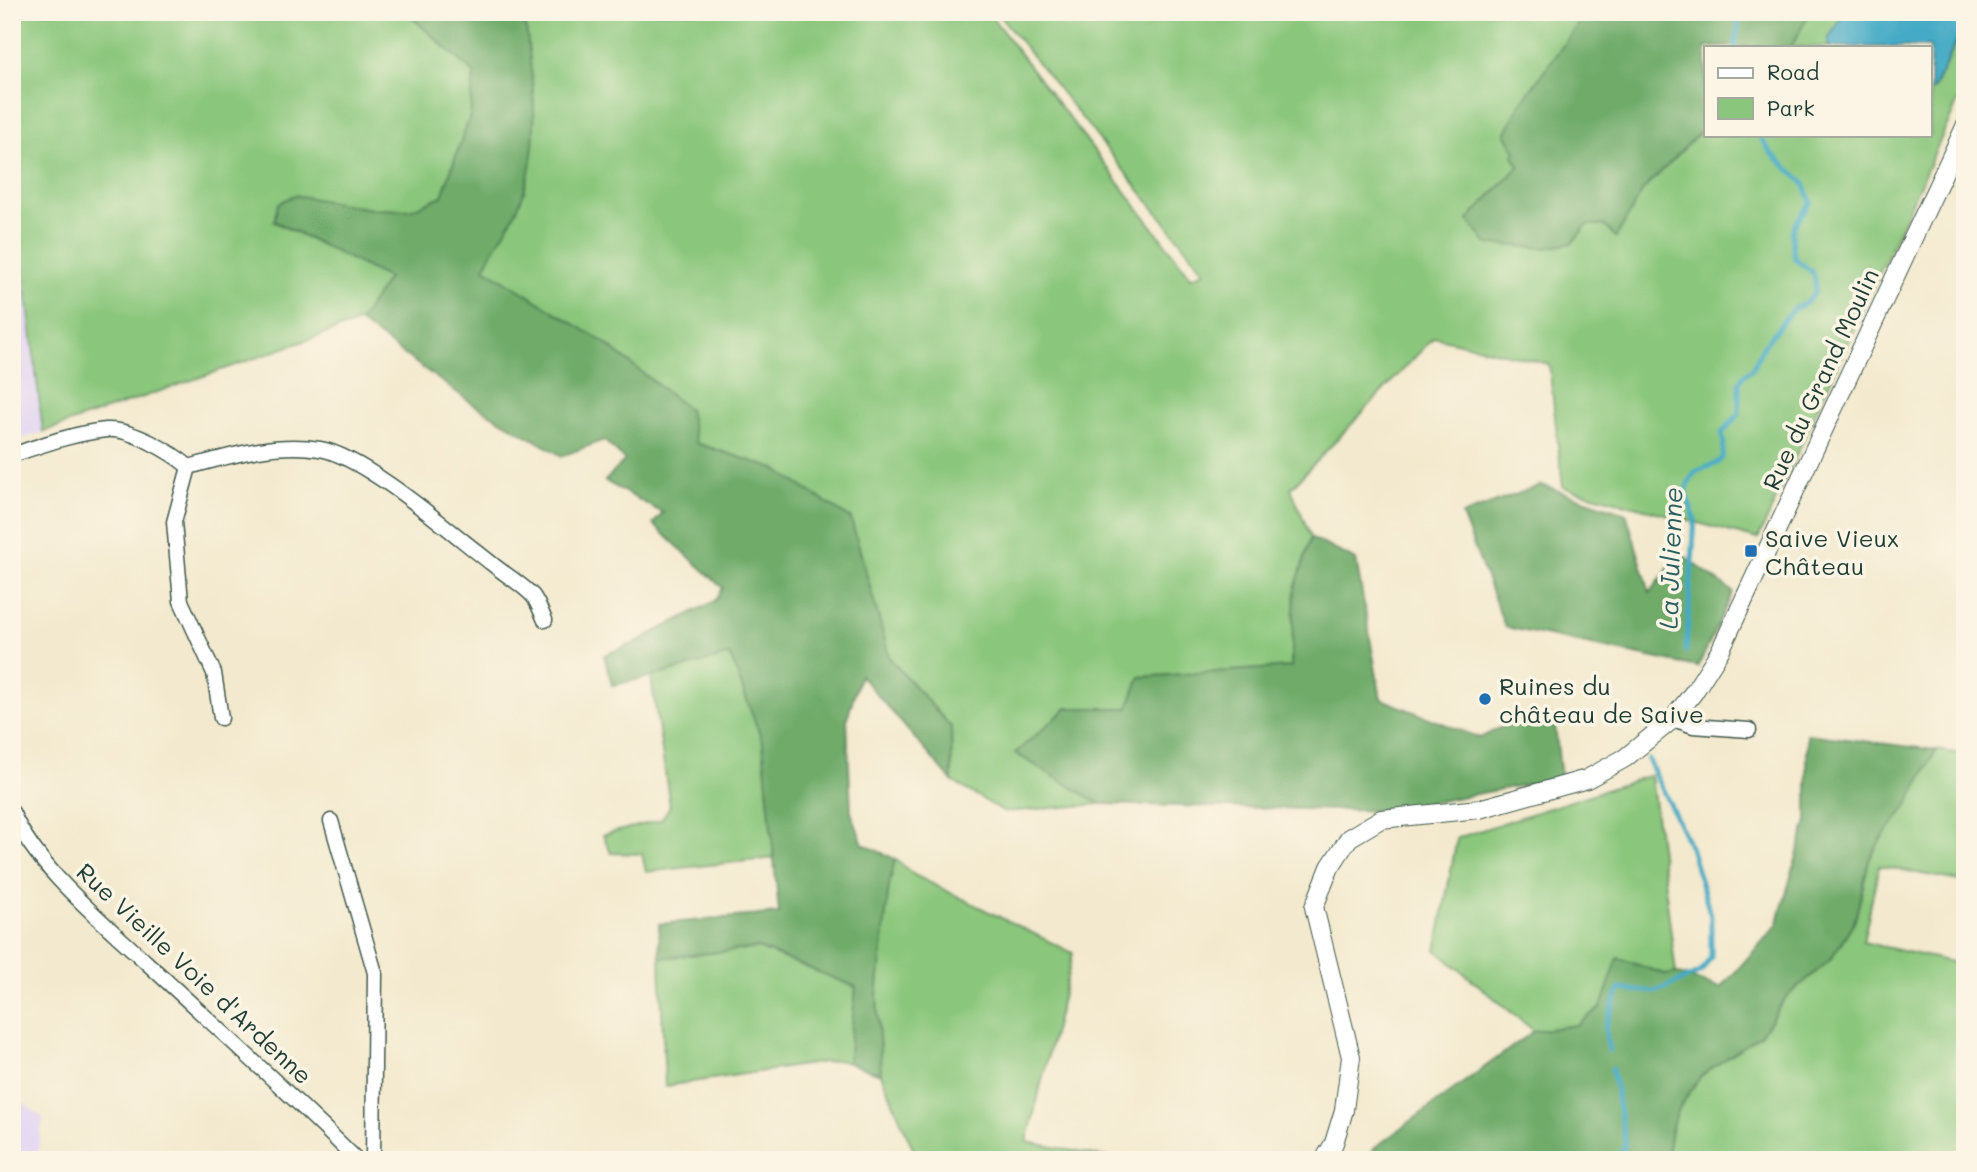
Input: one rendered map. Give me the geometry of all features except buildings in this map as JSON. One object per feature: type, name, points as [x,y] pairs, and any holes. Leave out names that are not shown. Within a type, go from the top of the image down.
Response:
[{"type":"street","name":"Rue du Grand Moulin","points":[[1324,1160],[1334,1143],[1344,1110],[1351,1057],[1314,907],[1330,867],[1349,838],[1381,819],[1479,808],[1587,779],[1625,758],[1673,719],[1720,651],[1965,127]]},
{"type":"street","points":[[12,455],[50,443],[109,430],[171,452],[189,467]]},
{"type":"street","points":[[189,467],[264,448],[310,448],[345,457],[412,503],[533,596],[545,620]]},
{"type":"street","points":[[189,467],[174,522],[181,601],[214,673],[221,718]]},
{"type":"street","points":[[1673,719],[1693,726],[1749,730]]},
{"type":"street","name":"Rue Vieille Voie d'Ardenne","points":[[12,812],[19,828],[42,861],[357,1160]]},
{"type":"street","points":[[331,821],[374,974],[373,1160]]},
{"type":"shaded area","points":[[12,168],[43,432],[12,441]]},
{"type":"shaded area","points":[[12,1094],[43,1118],[36,1160],[12,1160]]},
{"type":"green space","points":[[12,12],[406,12],[474,73],[470,116],[442,196],[411,210],[339,205],[274,222],[389,278],[359,322],[43,432],[12,168]]},
{"type":"green space","points":[[406,12],[524,12],[534,102],[530,169],[516,211],[484,268],[605,343],[689,410],[696,443],[775,469],[851,519],[890,659],[951,727],[952,781],[860,675],[847,719],[851,812],[863,844],[895,859],[889,885],[877,995],[881,1074],[848,1063],[856,987],[758,948],[660,958],[659,924],[779,913],[763,743],[730,655],[612,685],[604,655],[634,643],[715,601],[723,588],[653,524],[663,513],[605,481],[625,460],[604,440],[562,456],[473,404],[359,322],[388,278],[274,221],[278,204],[294,195],[371,209],[410,210],[442,196],[470,116],[474,73]]},
{"type":"green space","points":[[524,12],[988,12],[1191,277],[1205,272],[997,12],[1587,12],[1519,106],[1519,166],[1468,220],[1572,243],[1587,225],[1604,225],[1616,236],[1643,190],[1704,128],[1704,136],[1932,136],[1932,90],[1965,24],[1965,86],[1758,539],[1563,487],[1549,364],[1434,337],[1291,488],[1311,538],[1295,589],[1291,667],[1140,677],[1128,708],[1067,708],[1016,753],[1100,804],[1004,812],[952,781],[951,727],[890,659],[851,519],[775,469],[696,443],[689,410],[605,343],[484,268],[524,192],[530,63]]},
{"type":"green space","points":[[1587,12],[1810,12],[1792,46],[1704,46],[1704,128],[1643,190],[1616,237],[1604,225],[1587,225],[1572,243],[1546,248],[1487,244],[1468,220],[1519,166],[1513,156],[1516,151],[1505,134],[1519,106]]},
{"type":"green space","points":[[1810,12],[1845,12],[1828,39],[1829,46],[1792,46]]},
{"type":"green space","points":[[1541,485],[1626,513],[1650,593],[1680,553],[1733,592],[1698,667],[1505,627],[1462,515]]},
{"type":"green space","points":[[1311,538],[1356,560],[1381,699],[1480,738],[1522,717],[1554,717],[1561,778],[1387,811],[1100,804],[1015,753],[1067,708],[1128,708],[1140,677],[1291,667],[1295,589]]},
{"type":"green space","points":[[730,655],[763,743],[774,858],[646,872],[642,854],[611,853],[603,835],[661,820],[670,806],[651,677]]},
{"type":"green space","points":[[1807,734],[1936,750],[1907,806],[1881,839],[1869,860],[1855,920],[1830,960],[1786,997],[1761,1034],[1701,1076],[1680,1107],[1672,1125],[1666,1160],[1364,1160],[1377,1146],[1534,1031],[1577,1025],[1601,1007],[1618,958],[1666,975],[1676,973],[1721,988],[1777,925],[1807,821]]},
{"type":"green space","points":[[1936,750],[1965,754],[1965,882],[1879,866],[1863,942],[1965,965],[1965,1059],[1962,1059],[1965,1071],[1965,1160],[1666,1160],[1672,1125],[1680,1107],[1701,1075],[1761,1034],[1786,997],[1831,959],[1855,920],[1869,860],[1881,839],[1907,806]]},
{"type":"green space","points":[[1651,775],[1676,973],[1667,975],[1619,958],[1601,1007],[1577,1025],[1534,1031],[1436,950],[1457,838]]},
{"type":"green space","points":[[895,859],[914,875],[1073,953],[1027,1142],[1121,1160],[918,1160],[881,1074],[877,995],[889,885]]},
{"type":"green space","points":[[758,948],[856,987],[848,1063],[838,1060],[665,1086],[660,958]]},
{"type":"water","points":[[1845,12],[1965,12],[1965,24],[1933,90],[1932,46],[1829,46],[1828,39]]},
{"type":"waterway","name":"La Julienne","points":[[1735,46],[1740,12]]},
{"type":"waterway","name":"La Julienne","points":[[1686,651],[1695,519],[1686,493],[1688,484],[1695,472],[1717,463],[1722,458],[1722,433],[1739,414],[1739,383],[1743,376],[1753,368],[1762,348],[1793,309],[1806,303],[1815,293],[1814,275],[1795,259],[1792,239],[1796,222],[1811,202],[1804,183],[1771,153],[1760,136]]},
{"type":"waterway","name":"La Julienne","points":[[1609,1050],[1605,1028],[1619,989],[1655,992],[1701,972],[1711,957],[1711,916],[1690,847],[1648,759]]},
{"type":"waterway","name":"La Julienne","points":[[1612,1069],[1625,1142],[1620,1160]]},
{"type":"place","name":"Saive Vieux Château","points":[[1751,551]]},
{"type":"place","name":"Ruines du château de Saive","points":[[1485,699]]}]
